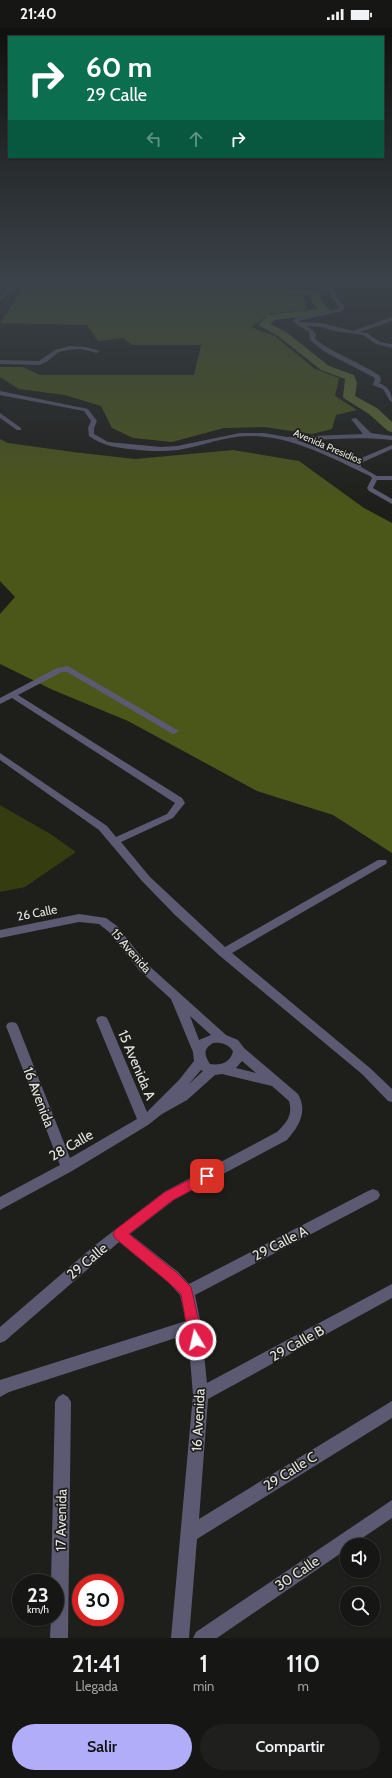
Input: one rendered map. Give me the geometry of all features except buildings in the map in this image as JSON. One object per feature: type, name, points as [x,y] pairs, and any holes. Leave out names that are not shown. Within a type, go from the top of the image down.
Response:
[{"type":"street","points":[[0,362],[39,363],[46,361],[49,357]]},
{"type":"street","points":[[340,357],[378,377],[378,381],[375,384],[385,388],[392,400]]},
{"type":"street","name":"Avenida Presidios","points":[[0,393],[86,410],[94,421],[91,428],[91,435],[101,442],[170,449],[237,434],[265,435],[284,438],[319,451],[375,478]]},
{"type":"street","points":[[0,415],[19,429]]},
{"type":"street","points":[[354,419],[358,421],[364,433],[369,435]]},
{"type":"street","points":[[284,438],[332,438],[369,435],[392,438]]},
{"type":"street","points":[[358,469],[358,463],[361,460],[392,447]]},
{"type":"street","points":[[392,478],[375,478],[370,488],[392,502]]},
{"type":"street","points":[[380,495],[392,498]]},
{"type":"street","points":[[0,701],[60,670],[68,669],[174,730]]},
{"type":"street","points":[[12,695],[179,800],[180,803],[170,816],[115,841]]},
{"type":"street","points":[[0,756],[102,828],[115,841],[146,879],[224,953],[366,1071],[392,1097]]},
{"type":"street","points":[[224,953],[382,862]]},
{"type":"street","name":"26 Calle","points":[[0,934],[79,918]]},
{"type":"street","name":"15 Avenida","points":[[79,918],[102,921],[113,929],[143,967],[222,1038]]},
{"type":"street","name":"15 Avenida","points":[[176,997],[200,1056]]},
{"type":"street","name":"15 Avenida A","points":[[102,1020],[144,1121]]},
{"type":"street","name":"16 Avenida","points":[[12,1026],[67,1167]]},
{"type":"street","points":[[214,1038],[222,1038],[233,1042],[239,1051],[278,1083],[207,1067],[200,1056],[201,1045],[214,1038]]},
{"type":"street","points":[[217,1069],[229,1067],[236,1062],[239,1051]]},
{"type":"street","name":"28 Calle","points":[[0,1204],[67,1167],[144,1121],[157,1111],[184,1083],[200,1056]]},
{"type":"street","name":"28 Calle","points":[[157,1111],[176,1103],[217,1069]]},
{"type":"street","name":"29 Calle","points":[[0,1336],[119,1234],[169,1196],[282,1136],[293,1125],[297,1115],[297,1105],[294,1098],[278,1083]]},
{"type":"street","name":"29 Calle A","points":[[187,1292],[373,1195]]},
{"type":"street","points":[[119,1234],[173,1278],[187,1292]]},
{"type":"street","name":"29 Calle B","points":[[201,1395],[392,1291]]},
{"type":"street","name":"16 Avenida","points":[[180,1638],[201,1395],[194,1325],[187,1292]]},
{"type":"street","points":[[0,1390],[4,1386],[194,1325]]},
{"type":"street","name":"17 Avenida","points":[[59,1638],[63,1402]]},
{"type":"street","name":"29 Calle C","points":[[189,1534],[392,1409]]},
{"type":"street","name":"30 Calle","points":[[202,1638],[392,1508]]},
{"type":"green space","points":[[198,357],[301,357],[315,369],[339,378],[335,396],[357,410],[336,415],[332,429],[312,434],[264,427],[224,428],[172,442],[133,438],[112,428],[101,406],[65,395],[19,389],[0,377],[0,367],[23,367],[40,375],[194,375]]},
{"type":"green space","points":[[0,439],[8,443],[135,459],[233,450],[299,461],[364,508],[392,523],[392,853],[333,815],[257,791],[128,721],[53,690],[0,664],[0,614],[15,597],[0,581]]},
{"type":"green space","points":[[0,805],[52,835],[76,852],[25,887],[0,892]]},
{"type":"waterway","points":[[311,357],[325,368],[350,377],[351,383],[349,397],[373,411],[392,428]]},
{"type":"route","points":[[196,1340],[187,1292],[173,1278],[119,1234],[169,1196],[207,1176]]}]
